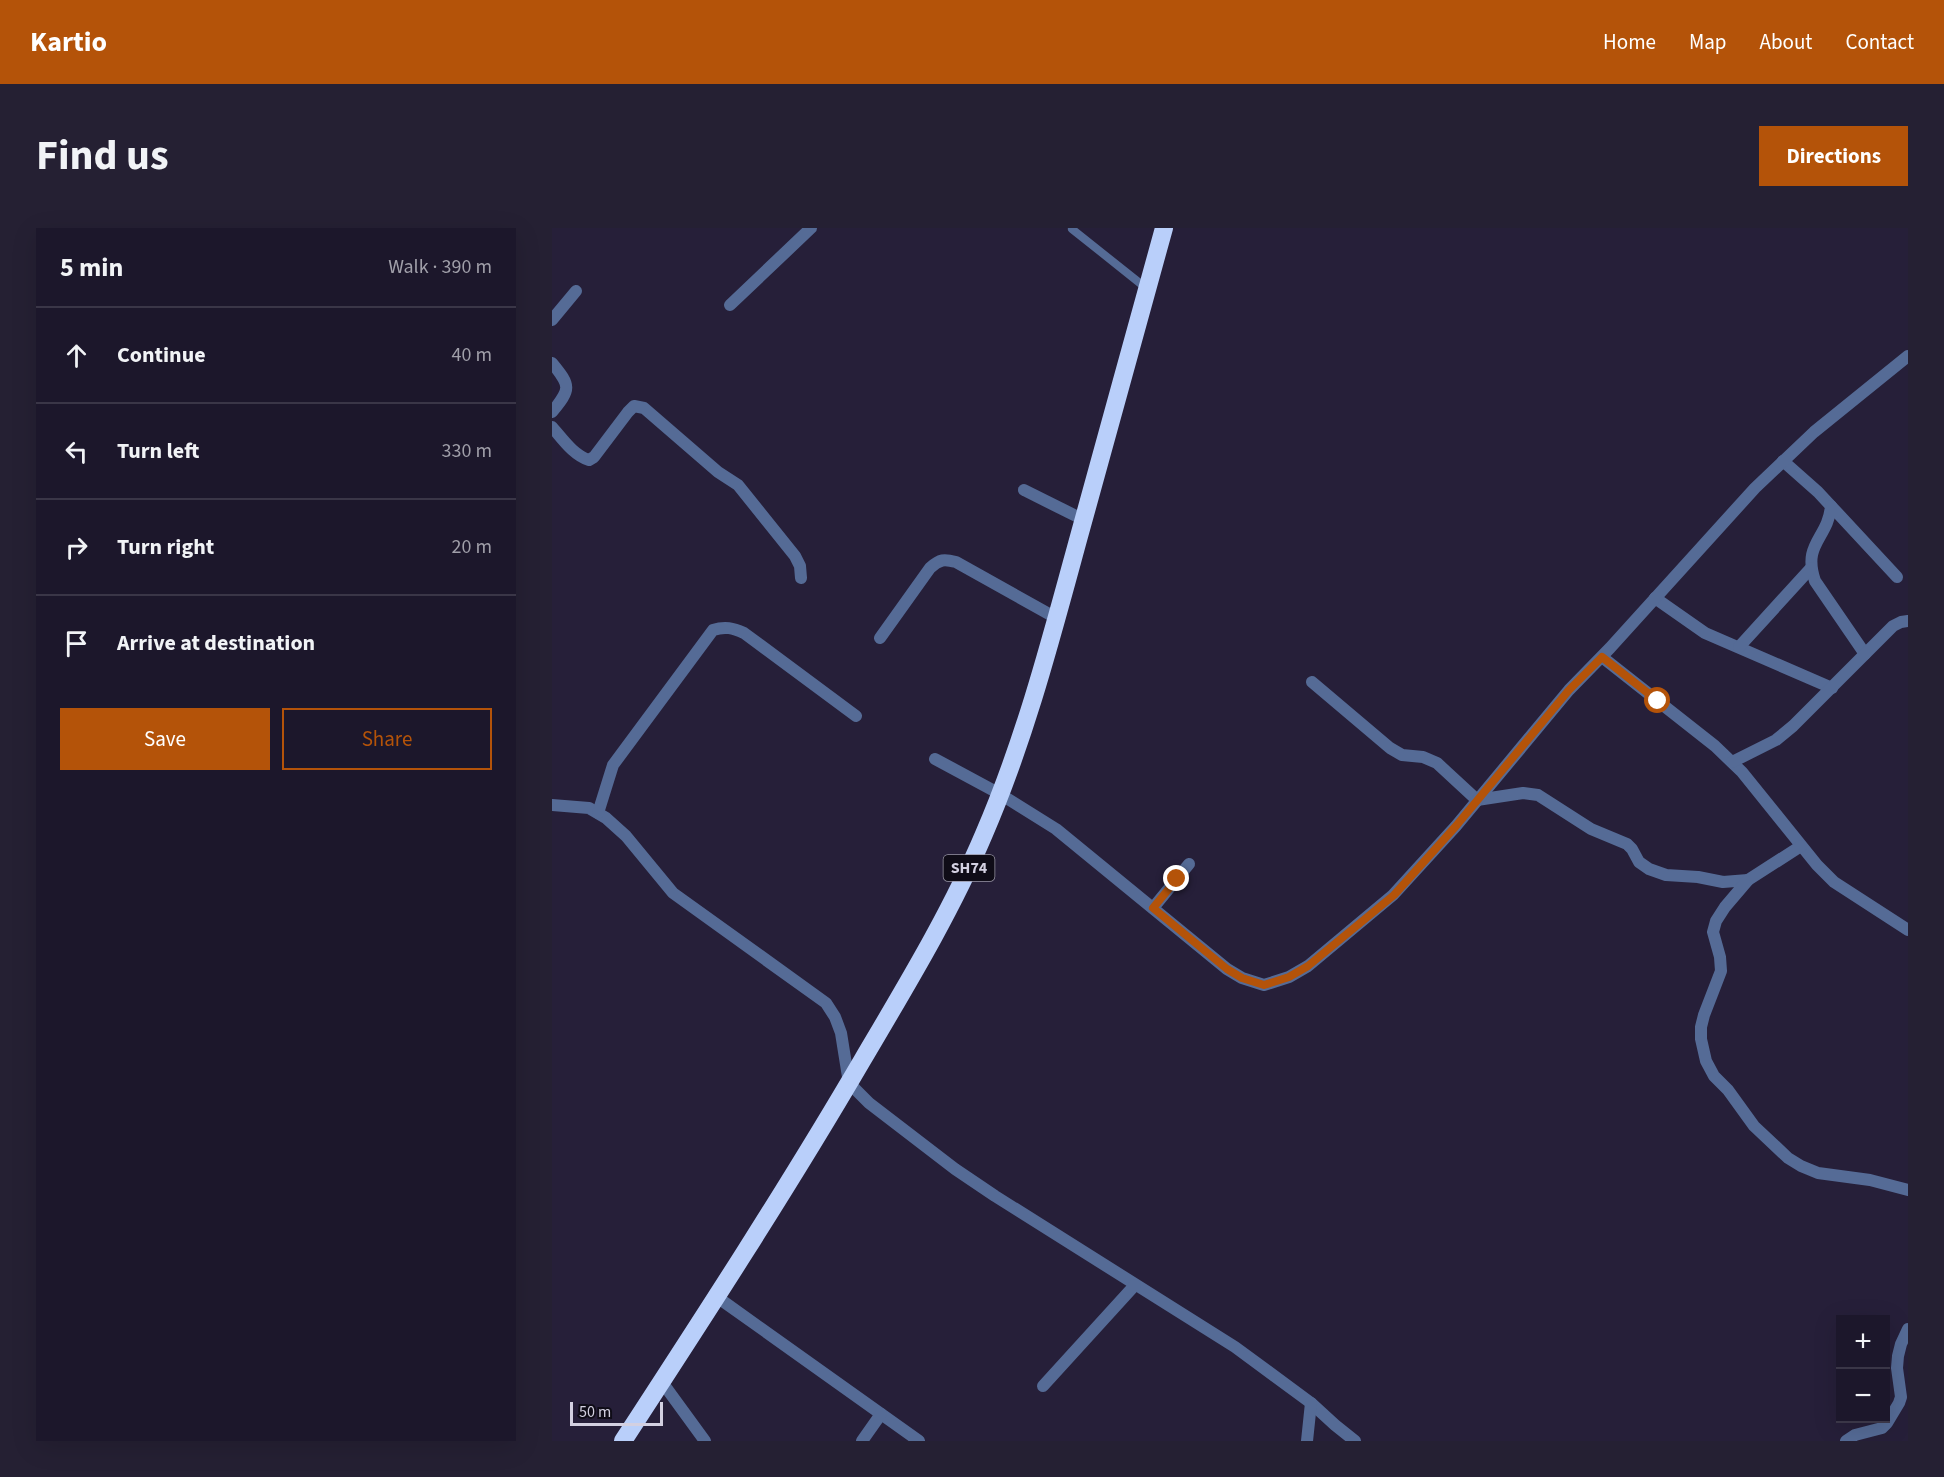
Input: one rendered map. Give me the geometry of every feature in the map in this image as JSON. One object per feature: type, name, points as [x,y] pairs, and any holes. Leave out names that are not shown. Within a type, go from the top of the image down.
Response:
[{"type":"highway","name":"SH74","points":[[623,1441],[717,1297],[849,1083],[901,994],[976,851],[1000,795],[1028,718],[1058,619],[1164,228]]},
{"type":"street","points":[[730,305],[811,228]]},
{"type":"street","points":[[552,320],[576,291]]},
{"type":"street","points":[[935,759],[1056,829],[1227,969],[1242,978],[1264,985],[1289,977],[1308,966],[1394,895],[1569,690],[1602,657],[1755,488],[1814,432],[1908,356]]},
{"type":"street","points":[[552,363],[568,386],[566,393],[552,412]]},
{"type":"street","points":[[552,426],[571,448],[582,458],[589,460],[594,457],[634,406],[644,408],[718,472],[738,484],[795,556],[800,566],[801,578]]},
{"type":"street","points":[[1783,461],[1818,492],[1897,577]]},
{"type":"street","points":[[1024,490],[1084,520]]},
{"type":"street","points":[[1831,506],[1828,520],[1814,545],[1811,568],[1815,581],[1865,654]]},
{"type":"street","points":[[880,638],[930,568],[937,561],[944,559],[956,562],[1058,619]]},
{"type":"street","points":[[1739,647],[1811,568]]},
{"type":"street","points":[[1655,598],[1705,633],[1832,688]]},
{"type":"street","points":[[1732,762],[1776,740],[1832,688],[1893,626],[1908,621]]},
{"type":"street","points":[[598,813],[613,765],[713,630],[721,627],[734,628],[744,633],[856,716]]},
{"type":"street","points":[[1602,657],[1732,762],[1817,866],[1834,882],[1908,930]]},
{"type":"street","points":[[1312,682],[1390,748],[1402,755],[1423,757],[1437,764],[1477,800]]},
{"type":"street","points":[[1477,800],[1523,793],[1538,795],[1591,829],[1627,844],[1639,862],[1649,869],[1666,875],[1698,877],[1723,882],[1748,880]]},
{"type":"street","points":[[552,805],[589,808],[606,818],[626,836],[673,893],[826,1003],[841,1033],[849,1083],[869,1103],[955,1169],[995,1196],[1235,1347],[1311,1403],[1355,1441]]},
{"type":"street","points":[[1801,846],[1748,880],[1716,921],[1713,932],[1720,957],[1721,971],[1701,1027],[1706,1061],[1714,1076],[1728,1089],[1754,1126],[1788,1158],[1818,1173],[1870,1180],[1908,1190]]},
{"type":"street","points":[[1153,908],[1189,864]]},
{"type":"street","points":[[1043,1386],[1135,1285]]},
{"type":"street","points":[[717,1297],[919,1441]]},
{"type":"street","points":[[1846,1441],[1855,1435],[1881,1428],[1887,1423],[1899,1403],[1901,1396],[1898,1356],[1908,1329]]},
{"type":"street","points":[[662,1382],[705,1441]]},
{"type":"street","points":[[1307,1441],[1311,1403]]},
{"type":"street","points":[[862,1441],[881,1414]]},
{"type":"lane","points":[[1072,229],[1147,288]]},
{"type":"route","points":[[1177,879],[1153,908],[1227,969],[1242,978],[1264,985],[1289,977],[1308,966],[1394,895],[1456,826],[1569,690],[1602,657],[1658,701]]}]
